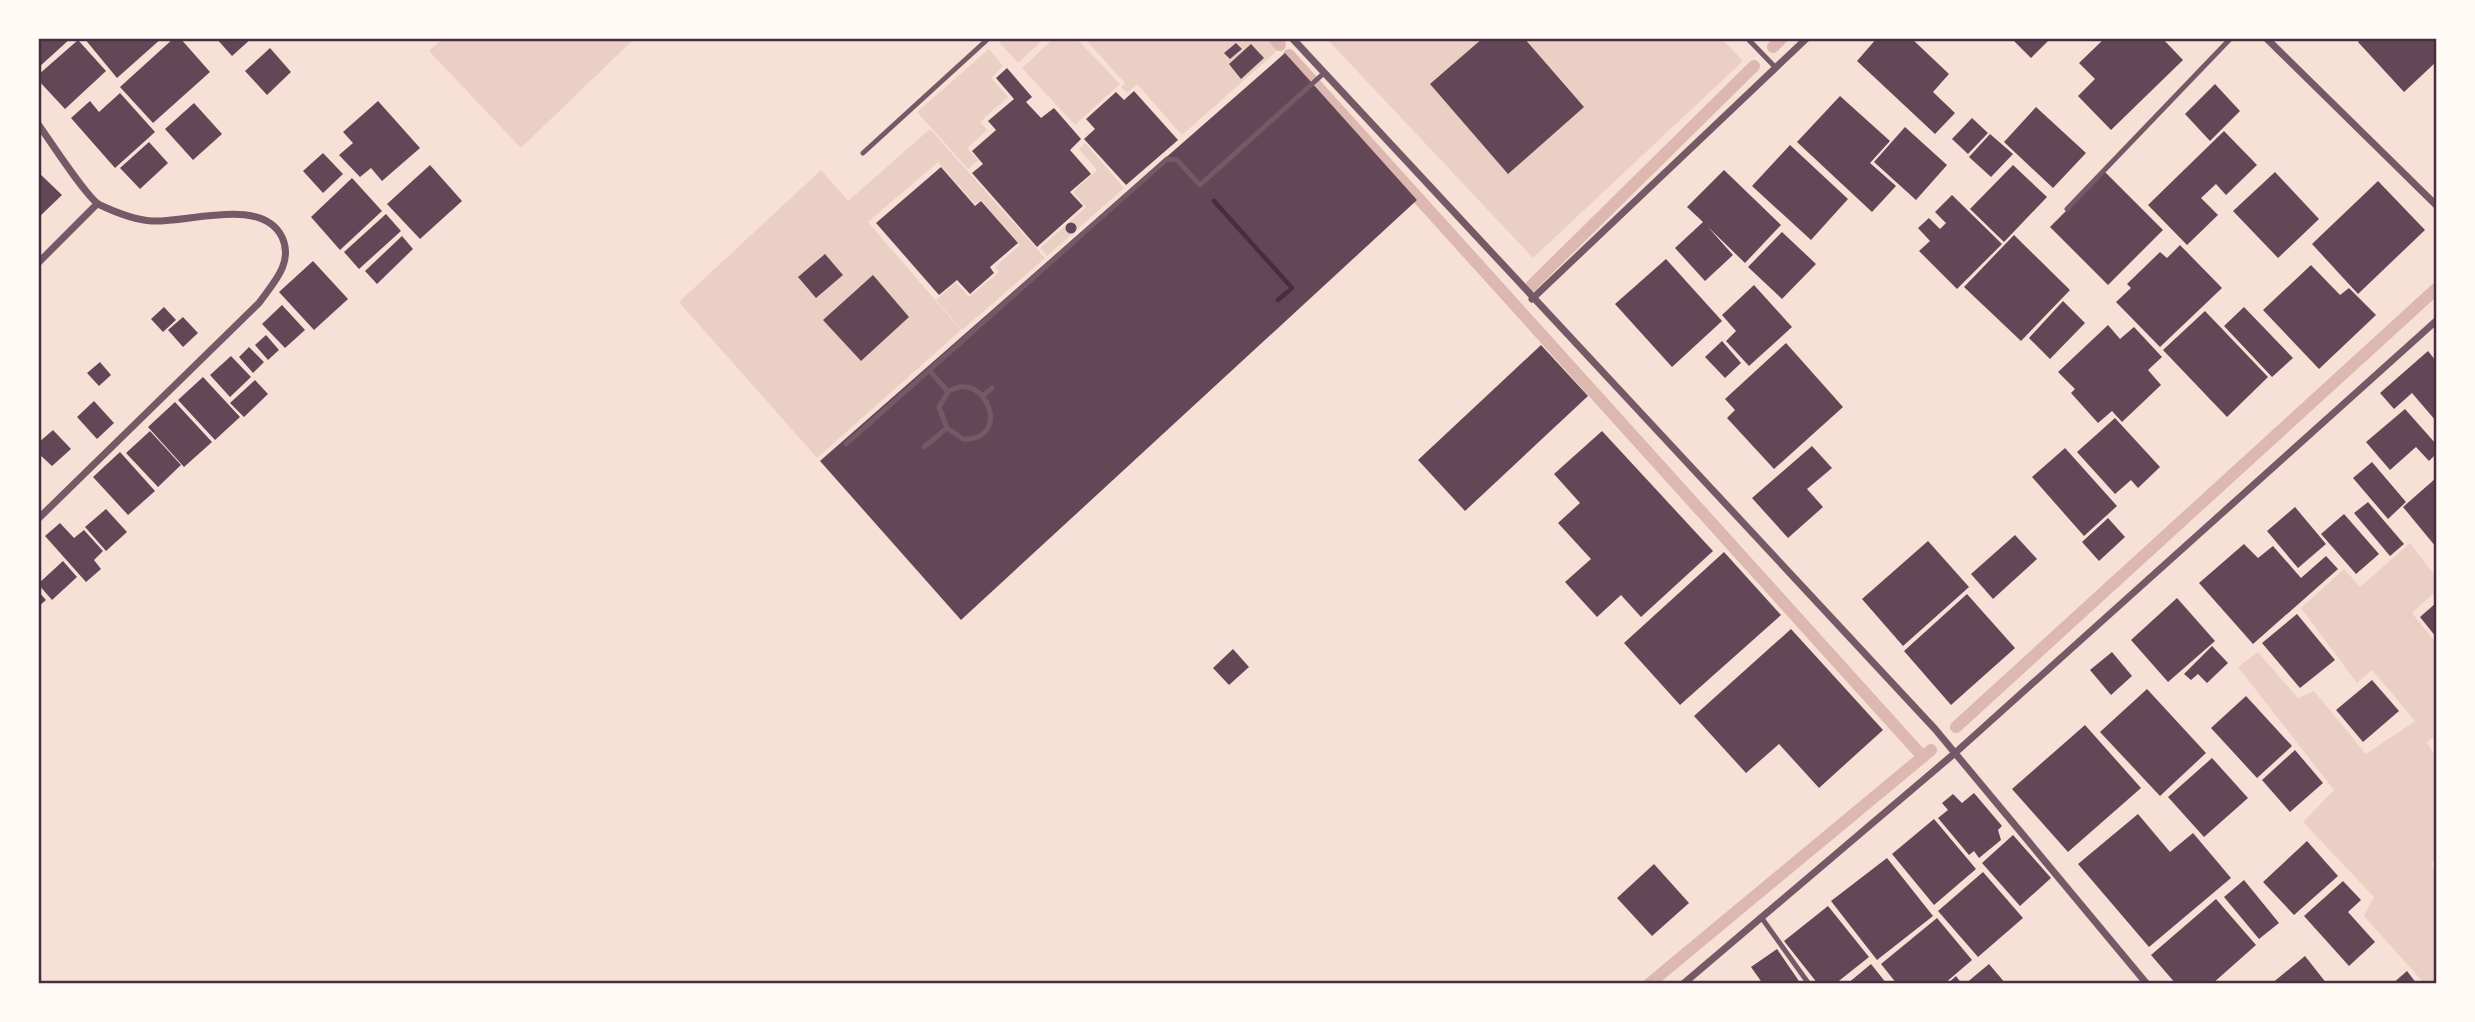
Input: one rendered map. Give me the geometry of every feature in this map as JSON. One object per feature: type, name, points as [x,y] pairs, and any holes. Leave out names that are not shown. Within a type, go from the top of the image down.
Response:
[{"type":"street","points":[[1292,38],[1531,299],[1955,753],[2147,984]]},
{"type":"street","points":[[1531,299],[1807,38]]},
{"type":"street","points":[[2266,38],[2437,205]]},
{"type":"street","points":[[38,124],[97,204],[152,221],[238,215],[262,218],[278,229],[288,249],[283,270],[258,303],[38,519]]},
{"type":"street","points":[[38,263],[97,204]]},
{"type":"street","points":[[1683,984],[1955,753],[2437,321]]},
{"type":"lane","points":[[863,153],[989,38]]},
{"type":"lane","points":[[1747,38],[1776,68]]},
{"type":"lane","points":[[2067,209],[2231,38]]},
{"type":"lane","points":[[846,444],[1167,159],[1177,160],[1200,185],[1325,73]]},
{"type":"lane","points":[[930,371],[948,392]]},
{"type":"lane","points":[[965,387],[983,396],[991,419],[978,438],[963,439],[947,428],[939,407],[948,392],[965,387]]},
{"type":"lane","points":[[983,396],[992,388]]},
{"type":"lane","points":[[924,447],[947,428]]},
{"type":"lane","points":[[1761,917],[1809,984]]},
{"type":"path","points":[[1200,185],[1292,288],[1278,300]]},
{"type":"shaded area","points":[[443,38],[634,39],[521,148],[429,51]]},
{"type":"shaded area","points":[[1004,38],[1044,39],[1018,63],[999,42]]},
{"type":"shaded area","points":[[1054,38],[1077,39],[1120,84],[1075,125],[1022,68]]},
{"type":"shaded area","points":[[1085,39],[1269,39],[1279,49],[1182,135],[1137,84],[1127,93],[1121,87],[1125,83]]},
{"type":"shaded area","points":[[1327,39],[1722,39],[1743,61],[1533,258]]},
{"type":"shaded area","points":[[989,49],[1003,66],[991,78],[1008,97],[980,122],[987,130],[967,148],[978,160],[968,169],[917,112]]},
{"type":"shaded area","points":[[930,129],[1045,258],[962,330],[936,300],[956,282],[969,297],[999,272],[995,267],[1020,245],[981,200],[975,204],[938,162],[868,222],[961,330],[817,458],[679,302],[821,170],[848,201]]},
{"type":"shaded area","points":[[1085,143],[1124,188],[1047,256],[1040,248],[1086,207],[1073,192],[1097,170],[1079,149]]},
{"type":"shaded area","points":[[2410,543],[2436,577],[2436,591],[2412,613],[2436,643],[2436,735],[2427,742],[2436,758],[2436,859],[2431,863],[2436,876],[2436,983],[2424,983],[2364,916],[2374,897],[2303,822],[2334,790],[2238,667],[2258,652],[2298,698],[2314,691],[2366,754],[2415,721],[2372,670],[2357,683],[2301,608],[2344,569],[2360,587]]},
{"type":"building","points":[[38,38],[71,38],[38,68]]},
{"type":"building","points":[[84,38],[162,38],[117,78]]},
{"type":"building","points":[[174,38],[180,38],[210,72],[153,123],[120,87]]},
{"type":"building","points":[[216,38],[252,38],[232,56]]},
{"type":"building","points":[[1483,38],[1524,38],[1584,107],[1508,174],[1430,84]]},
{"type":"building","points":[[1877,38],[1911,38],[1949,74],[1933,92],[1955,113],[1935,134],[1857,61]]},
{"type":"building","points":[[2011,38],[2051,38],[2031,58]]},
{"type":"building","points":[[2105,38],[2162,38],[2183,60],[2111,130],[2078,96],[2095,79],[2079,63]]},
{"type":"building","points":[[2362,38],[2436,38],[2436,62],[2404,92],[2358,42]]},
{"type":"building","points":[[78,40],[106,71],[65,109],[38,80],[38,75]]},
{"type":"building","points":[[1236,43],[1242,49],[1230,59],[1224,53]]},
{"type":"building","points":[[1251,44],[1264,58],[1241,79],[1229,64]]},
{"type":"building","points":[[270,48],[291,72],[267,95],[245,71]]},
{"type":"building","points":[[1285,53],[1417,200],[961,620],[820,461]]},
{"type":"building","points":[[1007,68],[1032,97],[1026,102],[1041,118],[1054,108],[1081,139],[1070,150],[1091,174],[1070,192],[1083,206],[1037,247],[972,173],[983,164],[972,151],[996,130],[988,121],[1014,99],[996,78]]},
{"type":"building","points":[[2215,84],[2240,111],[2210,141],[2185,114]]},
{"type":"building","points":[[1134,91],[1178,140],[1126,185],[1084,139],[1095,129],[1086,119],[1116,92],[1124,100]]},
{"type":"building","points":[[120,93],[155,132],[115,168],[71,118],[90,101],[99,112]]},
{"type":"building","points":[[1840,96],[1890,141],[1870,163],[1896,186],[1872,212],[1797,142]]},
{"type":"building","points":[[378,101],[420,148],[382,181],[371,168],[360,177],[339,155],[353,143],[343,132]]},
{"type":"building","points":[[194,103],[222,134],[193,160],[165,129]]},
{"type":"building","points":[[2036,107],[2086,153],[2053,188],[2004,142]]},
{"type":"building","points":[[1972,118],[1988,133],[1968,154],[1952,139]]},
{"type":"building","points":[[1905,127],[1947,165],[1916,200],[1874,162]]},
{"type":"building","points":[[2224,131],[2257,165],[2226,195],[2216,184],[2201,198],[2218,215],[2187,245],[2148,205]]},
{"type":"building","points":[[1990,134],[2013,154],[1991,177],[1969,157]]},
{"type":"building","points":[[149,142],[168,163],[140,189],[120,168]]},
{"type":"building","points":[[1790,145],[1848,199],[1811,240],[1752,186]]},
{"type":"building","points":[[323,153],[343,174],[323,193],[303,171]]},
{"type":"building","points":[[430,165],[462,201],[420,239],[387,204]]},
{"type":"building","points":[[2013,165],[2047,197],[2004,242],[1970,209]]},
{"type":"building","points":[[941,167],[975,206],[981,201],[1018,243],[990,267],[994,273],[970,294],[957,280],[939,295],[876,223]]},
{"type":"building","points":[[1724,170],[1781,225],[1745,263],[1708,227],[1733,255],[1705,281],[1675,248],[1703,222],[1687,207]]},
{"type":"building","points":[[38,172],[62,195],[38,218]]},
{"type":"building","points":[[2105,172],[2163,230],[2108,285],[2050,227]]},
{"type":"building","points":[[2275,172],[2319,219],[2278,258],[2233,211]]},
{"type":"building","points":[[352,178],[382,211],[340,250],[311,217]]},
{"type":"building","points":[[2378,181],[2425,230],[2358,294],[2312,244]]},
{"type":"building","points":[[1952,195],[2002,244],[1957,289],[1919,251],[1930,241],[1918,228],[1929,218],[1940,229],[1946,223],[1935,212]]},
{"type":"building","points":[[386,214],[401,231],[359,269],[344,252]]},
{"type":"building","points":[[1071,222],[1077,228],[1071,234],[1065,228]]},
{"type":"building","points":[[1782,232],[1816,264],[1782,299],[1748,267]]},
{"type":"building","points":[[2014,235],[2070,290],[2021,341],[1964,287]]},
{"type":"building","points":[[402,236],[413,249],[377,284],[365,271]]},
{"type":"building","points":[[2180,245],[2222,288],[2160,347],[2116,302],[2131,288],[2127,284],[2160,252],[2167,258]]},
{"type":"building","points":[[825,254],[843,275],[816,298],[798,277]]},
{"type":"building","points":[[1666,259],[1722,321],[1672,367],[1615,304]]},
{"type":"building","points":[[313,261],[348,299],[314,330],[279,292]]},
{"type":"building","points":[[2311,265],[2340,295],[2349,288],[2376,315],[2319,369],[2263,310]]},
{"type":"building","points":[[873,275],[909,317],[861,361],[823,320]]},
{"type":"building","points":[[1754,285],[1792,327],[1749,366],[1726,341],[1736,331],[1722,315]]},
{"type":"building","points":[[2063,301],[2085,323],[2050,359],[2029,338]]},
{"type":"building","points":[[282,305],[305,330],[285,348],[262,324]]},
{"type":"building","points":[[164,307],[176,320],[163,332],[151,319]]},
{"type":"building","points":[[2244,307],[2293,358],[2272,377],[2224,326]]},
{"type":"building","points":[[2205,311],[2268,377],[2227,417],[2163,350]]},
{"type":"building","points":[[183,317],[198,333],[183,347],[168,330]]},
{"type":"building","points":[[2108,325],[2120,339],[2134,327],[2162,357],[2148,370],[2161,385],[2122,422],[2112,411],[2098,423],[2071,393],[2075,389],[2058,372]]},
{"type":"building","points":[[266,335],[279,350],[268,360],[255,345]]},
{"type":"building","points":[[1722,341],[1741,363],[1725,378],[1705,357]]},
{"type":"building","points":[[1786,343],[1843,407],[1774,469],[1727,418],[1735,410],[1725,399]]},
{"type":"building","points":[[1541,345],[1588,396],[1465,511],[1418,460]]},
{"type":"building","points":[[249,347],[264,362],[253,373],[239,357]]},
{"type":"building","points":[[2428,351],[2436,361],[2436,421],[2412,393],[2394,409],[2380,393]]},
{"type":"building","points":[[231,356],[251,377],[230,397],[210,375]]},
{"type":"building","points":[[100,362],[111,375],[99,386],[87,373]]},
{"type":"building","points":[[203,377],[240,417],[215,440],[178,400]]},
{"type":"building","points":[[255,380],[268,394],[244,417],[230,403]]},
{"type":"building","points":[[94,401],[114,423],[97,439],[77,417]]},
{"type":"building","points":[[175,402],[212,442],[184,467],[148,427]]},
{"type":"building","points":[[2405,409],[2436,444],[2436,454],[2429,461],[2416,447],[2390,470],[2366,442]]},
{"type":"building","points":[[2115,418],[2160,467],[2138,488],[2131,480],[2115,494],[2077,452]]},
{"type":"building","points":[[53,430],[71,449],[52,466],[38,453],[38,443]]},
{"type":"building","points":[[150,431],[181,465],[158,487],[126,453]]},
{"type":"building","points":[[1602,431],[1713,551],[1641,617],[1621,595],[1597,617],[1565,582],[1591,559],[1558,523],[1580,503],[1554,474]]},
{"type":"building","points":[[1812,446],[1832,468],[1807,489],[1823,507],[1788,538],[1752,498]]},
{"type":"building","points":[[2065,448],[2117,506],[2084,536],[2032,477]]},
{"type":"building","points":[[120,452],[155,491],[128,515],[93,477]]},
{"type":"building","points":[[2372,462],[2406,502],[2388,519],[2353,478]]},
{"type":"building","points":[[2436,478],[2436,547],[2403,507]]},
{"type":"building","points":[[2368,502],[2404,544],[2390,556],[2354,513]]},
{"type":"building","points":[[2295,507],[2326,544],[2298,568],[2267,531]]},
{"type":"building","points":[[106,509],[127,532],[106,551],[85,527]]},
{"type":"building","points":[[2344,514],[2379,554],[2356,574],[2321,534]]},
{"type":"building","points":[[2108,518],[2125,537],[2099,561],[2082,542]]},
{"type":"building","points":[[60,523],[74,538],[84,530],[103,551],[94,560],[101,569],[86,582],[45,536]]},
{"type":"building","points":[[2015,535],[2037,559],[1993,599],[1971,574]]},
{"type":"building","points":[[1928,541],[1969,587],[1903,646],[1862,599]]},
{"type":"building","points":[[2244,544],[2258,558],[2273,546],[2301,578],[2326,556],[2338,569],[2253,644],[2199,583]]},
{"type":"building","points":[[1724,552],[1781,615],[1680,705],[1624,643]]},
{"type":"building","points":[[63,561],[77,577],[52,600],[38,584]]},
{"type":"building","points":[[38,591],[46,600],[38,607]]},
{"type":"building","points":[[1967,594],[2015,648],[1951,705],[1904,651]]},
{"type":"building","points":[[2177,598],[2215,641],[2168,682],[2131,640]]},
{"type":"building","points":[[2436,603],[2436,637],[2420,617]]},
{"type":"building","points":[[2297,614],[2335,660],[2300,688],[2262,643]]},
{"type":"building","points":[[1791,629],[1883,730],[1819,788],[1779,744],[1746,773],[1694,716]]},
{"type":"building","points":[[2212,646],[2228,663],[2207,683],[2198,674],[2191,680],[2184,674]]},
{"type":"building","points":[[1233,649],[1249,667],[1229,685],[1213,668]]},
{"type":"building","points":[[2112,652],[2132,676],[2111,695],[2090,670]]},
{"type":"building","points":[[2372,680],[2399,711],[2363,742],[2336,710]]},
{"type":"building","points":[[2147,689],[2206,753],[2160,796],[2100,732]]},
{"type":"building","points":[[2246,696],[2292,746],[2257,778],[2211,728]]},
{"type":"building","points":[[2085,725],[2141,788],[2068,852],[2012,789]]},
{"type":"building","points":[[2295,750],[2323,783],[2290,812],[2262,780]]},
{"type":"building","points":[[2212,758],[2248,798],[2204,837],[2168,797]]},
{"type":"building","points":[[1974,793],[2002,826],[1998,830],[2001,840],[1979,858],[1974,851],[1969,855],[1938,818],[1948,810],[1942,803],[1953,794],[1962,803]]},
{"type":"building","points":[[2138,814],[2170,852],[2193,833],[2231,878],[2149,947],[2078,864]]},
{"type":"building","points":[[1934,819],[1976,869],[1934,905],[1892,854]]},
{"type":"building","points":[[2013,835],[2051,878],[2020,906],[1982,863]]},
{"type":"building","points":[[2307,841],[2338,876],[2294,915],[2263,882]]},
{"type":"building","points":[[1887,858],[1933,916],[1877,960],[1831,901]]},
{"type":"building","points":[[1654,864],[1689,903],[1652,936],[1617,898]]},
{"type":"building","points":[[1983,872],[2023,918],[1978,957],[1938,911]]},
{"type":"building","points":[[2244,880],[2279,923],[2259,939],[2224,897]]},
{"type":"building","points":[[2343,881],[2361,900],[2348,912],[2375,942],[2349,966],[2304,916]]},
{"type":"building","points":[[2216,899],[2256,945],[2212,984],[2176,984],[2151,955]]},
{"type":"building","points":[[1828,906],[1869,957],[1835,984],[1818,984],[1784,941]]},
{"type":"building","points":[[1937,918],[1972,960],[1944,984],[1897,984],[1881,964]]},
{"type":"building","points":[[1777,949],[1801,984],[1763,984],[1751,967]]},
{"type":"building","points":[[2305,956],[2327,984],[2271,984]]},
{"type":"building","points":[[1871,964],[1887,984],[1847,984]]},
{"type":"building","points":[[1989,964],[2006,984],[1965,984]]},
{"type":"building","points":[[2407,971],[2417,984],[2392,984]]},
{"type":"building","points":[[1956,976],[1962,984],[1947,984]]},
{"type":"waterway","points":[[1274,38],[1280,45]]},
{"type":"waterway","points":[[1773,47],[1782,38]]},
{"type":"waterway","points":[[1289,55],[1923,757]]},
{"type":"waterway","points":[[1531,286],[1754,66]]},
{"type":"waterway","points":[[1956,727],[2436,289]]},
{"type":"waterway","points":[[1649,984],[1931,750]]}]
